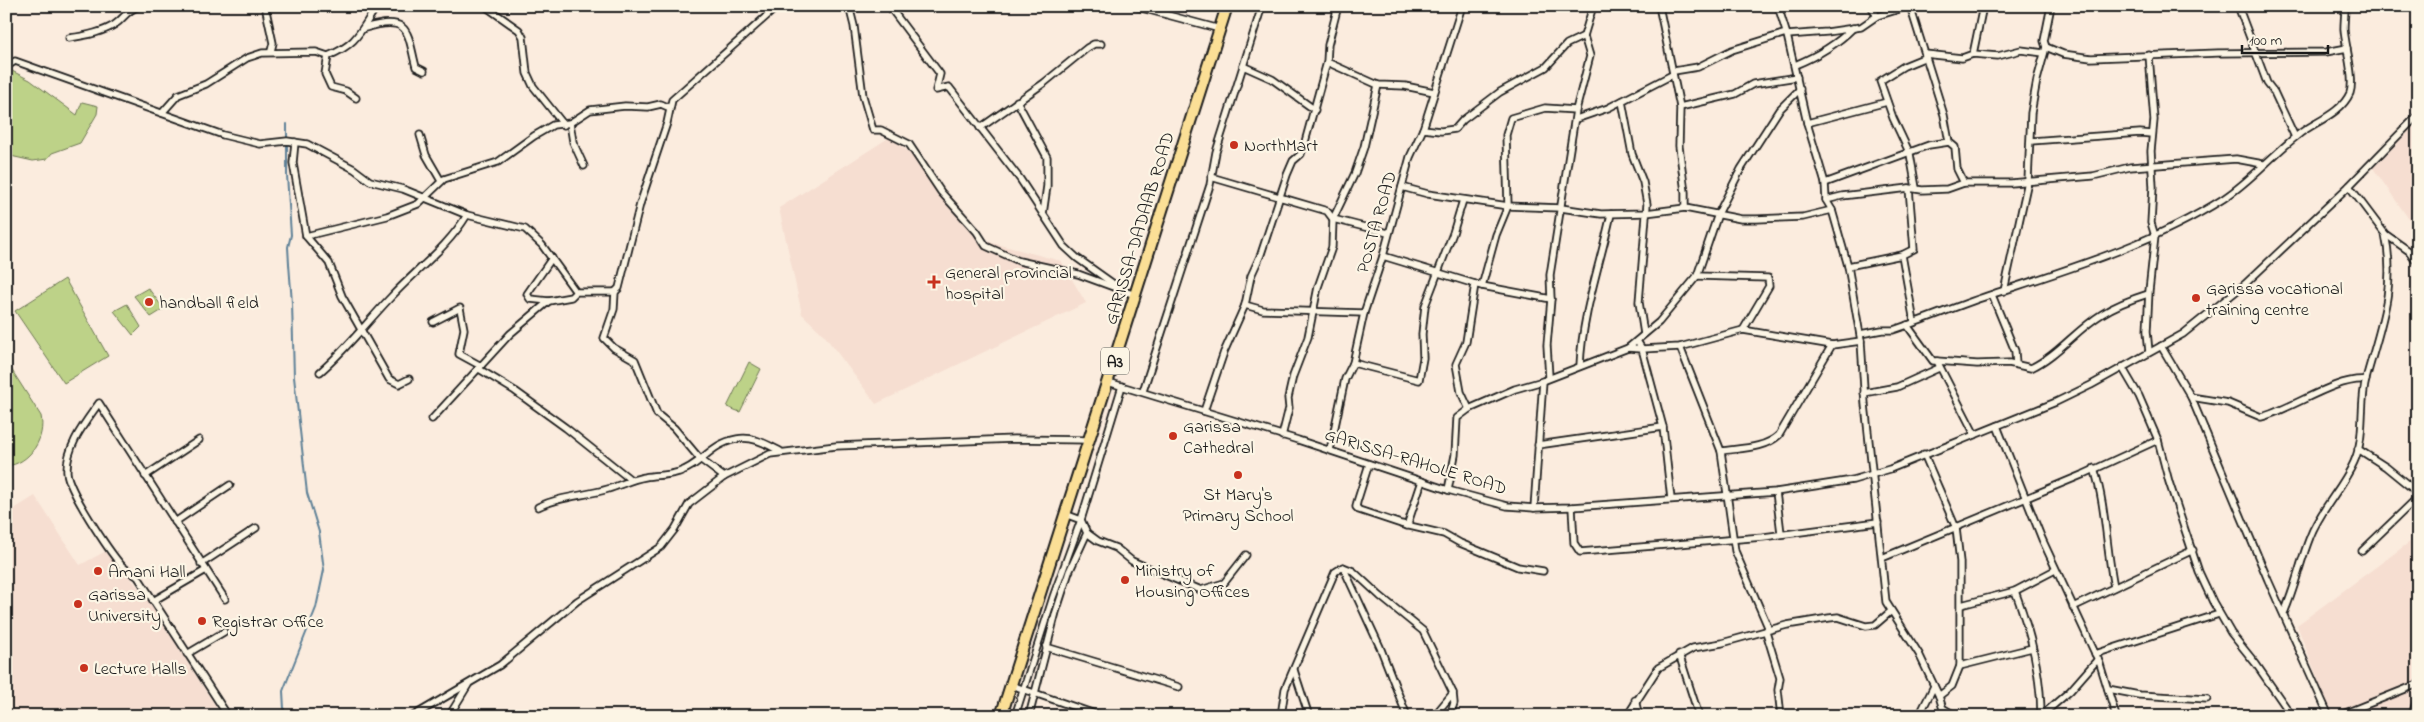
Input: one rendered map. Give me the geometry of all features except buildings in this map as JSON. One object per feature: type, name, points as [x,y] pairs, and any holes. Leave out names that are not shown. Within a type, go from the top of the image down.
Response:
[{"type":"highway","name":"GARISSA-DADAAB ROAD","points":[[1001,716],[1227,6]]},
{"type":"street","points":[[69,38],[89,35],[116,24],[128,10],[139,6]]},
{"type":"street","points":[[265,6],[273,43],[270,51]]},
{"type":"street","points":[[162,113],[178,95],[206,84],[247,58],[270,51],[316,52],[328,56],[344,49],[365,28],[377,6]]},
{"type":"street","points":[[485,6],[519,30],[523,37],[524,61],[530,80],[567,124],[572,142],[584,166]]},
{"type":"street","points":[[724,477],[700,459],[674,428],[657,414],[635,360],[614,348],[604,338],[614,309],[615,292],[619,288],[640,204],[672,100],[778,6]]},
{"type":"street","points":[[848,6],[854,26],[863,96],[873,130],[881,130],[909,144],[941,192],[977,232],[986,246],[1019,261],[1078,274],[1118,287],[1135,295]]},
{"type":"street","points":[[889,6],[940,74],[936,90],[949,87],[1020,179],[1064,246],[1077,258],[1118,287]]},
{"type":"street","points":[[1134,6],[1220,29]]},
{"type":"street","points":[[1143,391],[1211,178],[1216,152],[1262,6]]},
{"type":"street","points":[[1204,411],[1224,352],[1244,305],[1254,270],[1293,161],[1301,154],[1315,110],[1327,62],[1328,45],[1338,6]]},
{"type":"street","name":"POSTA ROAD","points":[[1330,450],[1345,379],[1353,363],[1364,312],[1383,256],[1410,157],[1423,129],[1462,6]]},
{"type":"street","points":[[1549,377],[1547,345],[1551,299],[1550,275],[1576,120],[1576,110],[1590,56],[1584,36],[1593,6]]},
{"type":"street","points":[[1659,6],[1680,107],[1678,146],[1685,192],[1685,208]]},
{"type":"street","points":[[1778,6],[1795,65],[1807,123],[1824,183],[1826,200],[1832,210],[1848,266],[1861,338],[1864,393],[1886,602],[1890,612],[1910,638],[1945,712],[1956,716]]},
{"type":"street","points":[[1871,6],[1877,16]]},
{"type":"street","points":[[1576,120],[1622,101],[1673,73],[1698,67],[1732,50],[1787,34],[1853,28],[1869,23],[1877,16],[1909,6],[1944,115],[1949,142],[1955,147],[1957,169],[1964,184]]},
{"type":"street","points":[[1973,54],[1983,6]]},
{"type":"street","points":[[2004,290],[2028,181],[2027,159],[2031,141],[2031,113],[2045,50],[2044,41],[2051,6]]},
{"type":"street","points":[[2238,6],[2267,83],[2295,137]]},
{"type":"street","points":[[1628,348],[1680,347],[1743,330],[1832,345],[1907,325],[2110,255],[2155,236],[2223,199],[2242,186],[2263,164],[2295,137],[2327,117],[2341,105],[2351,90],[2344,29],[2345,6]]},
{"type":"street","points":[[365,28],[392,24],[403,26],[410,36],[416,67],[424,71]]},
{"type":"street","points":[[1795,65],[1815,56],[1842,39],[1853,28]]},
{"type":"street","points":[[1423,129],[1441,131],[1455,129],[1463,120],[1500,92],[1546,67],[1567,44],[1584,36]]},
{"type":"street","points":[[980,128],[1063,69],[1087,48],[1101,44]]},
{"type":"street","points":[[1916,188],[1910,154],[1881,87],[1881,78],[1925,56],[1962,58],[1973,54],[1998,56],[2021,50],[2045,50],[2091,58],[2149,55],[2326,52],[2347,48]]},
{"type":"street","points":[[2149,55],[2153,100],[2152,223],[2155,236],[2148,294],[2149,352]]},
{"type":"street","points":[[328,56],[325,74],[331,87],[346,91],[356,98]]},
{"type":"street","points":[[6,67],[15,61],[223,135],[260,144],[295,142],[320,150],[354,168],[370,181],[425,197],[467,215],[525,229],[552,258],[576,292]]},
{"type":"street","points":[[1327,62],[1378,85],[1405,86],[1434,92]]},
{"type":"street","points":[[1243,66],[1272,79],[1315,110]]},
{"type":"street","points":[[1680,107],[1735,94],[1753,84],[1797,77]]},
{"type":"street","points":[[1282,436],[1289,408],[1288,398],[1293,376],[1308,337],[1322,271],[1332,247],[1333,219],[1355,173],[1364,147],[1378,85]]},
{"type":"street","points":[[1448,490],[1455,455],[1457,418],[1469,410],[1515,389],[1543,381],[1549,377],[1628,348],[1672,309],[1697,276],[1718,214],[1741,169],[1779,110],[1800,88]]},
{"type":"street","points":[[1017,101],[1047,157],[1047,186],[1043,214]]},
{"type":"street","points":[[1622,101],[1632,154],[1643,182],[1647,204],[1639,302],[1644,334]]},
{"type":"street","points":[[1807,123],[1887,102]]},
{"type":"street","points":[[306,236],[387,216],[418,204],[441,181],[498,162],[553,125],[567,124],[590,110],[625,106],[648,107],[661,104],[670,108]]},
{"type":"street","points":[[1469,410],[1461,392],[1456,364],[1466,342],[1479,285],[1508,206],[1506,135],[1511,118],[1545,108],[1576,110]]},
{"type":"street","name":"GARISSA-RAHOLE ROAD","points":[[1108,382],[1143,391],[1330,450],[1448,490],[1507,506],[1534,508],[1572,507],[1776,492],[1823,486],[1872,475],[1998,426],[2091,385],[2161,346],[2202,320],[2245,284],[2349,186],[2418,115]]},
{"type":"street","points":[[2031,141],[2140,133],[2152,134]]},
{"type":"street","points":[[420,135],[426,155],[441,181]]},
{"type":"street","points":[[295,142],[293,163],[306,236],[329,263],[342,296],[389,379],[399,384],[409,379]]},
{"type":"street","points":[[1824,183],[1910,154],[1929,145],[1949,142]]},
{"type":"street","points":[[1826,200],[1842,196],[1909,188],[1922,190],[1947,189],[1964,184],[2093,176],[2130,166],[2153,167],[2236,159],[2263,164]]},
{"type":"street","points":[[1211,178],[1327,211],[1333,219],[1388,233]]},
{"type":"street","points":[[2349,186],[2385,234],[2409,251],[2418,263]]},
{"type":"street","points":[[1402,187],[1463,200],[1508,206],[1561,208],[1611,214],[1646,213],[1685,208],[1757,219],[1803,217],[1832,210]]},
{"type":"street","points":[[1848,266],[1902,255],[1914,249],[1909,188]]},
{"type":"street","points":[[1353,363],[1419,380],[1423,358],[1422,334],[1425,306],[1439,273],[1463,200]]},
{"type":"street","points":[[1580,366],[1581,339],[1588,301],[1597,276],[1611,214]]},
{"type":"street","points":[[320,372],[338,357],[360,330],[461,226],[467,215]]},
{"type":"street","points":[[2284,613],[2317,522],[2343,482],[2358,449],[2366,380],[2385,318],[2390,286],[2390,258],[2385,234]]},
{"type":"street","points":[[1902,255],[1914,322]]},
{"type":"street","points":[[1383,256],[1479,285],[1551,299]]},
{"type":"street","points":[[552,258],[527,294],[530,300],[550,301],[571,296],[576,292],[615,292]]},
{"type":"street","points":[[1697,276],[1768,278],[1769,286],[1743,330]]},
{"type":"street","points":[[1864,393],[1897,387],[1938,365],[2016,364],[2028,369],[2049,358],[2101,314],[2132,299],[2148,294]]},
{"type":"street","points":[[1992,295],[2015,351],[2016,364]]},
{"type":"street","points":[[432,419],[510,334],[550,301]]},
{"type":"street","points":[[1244,305],[1263,310],[1364,312]]},
{"type":"street","points":[[434,322],[460,308],[464,329],[460,354],[566,428],[631,480]]},
{"type":"street","points":[[1907,325],[1933,361],[1938,365],[1975,435]]},
{"type":"street","points":[[1638,341],[1642,349],[1663,427],[1672,499]]},
{"type":"street","points":[[1721,451],[1762,445],[1772,441],[1779,435],[1832,345]]},
{"type":"street","points":[[2161,346],[2191,397],[2329,716]]},
{"type":"street","points":[[1680,347],[1721,451],[1735,551],[1768,627],[1766,632],[1780,678],[1778,690],[1781,716]]},
{"type":"street","points":[[2122,368],[2139,396],[2158,440],[2169,482],[2199,572],[2219,614],[2292,716]]},
{"type":"street","points":[[2191,397],[2228,403],[2261,417],[2329,389],[2359,380],[2366,380]]},
{"type":"street","points":[[1534,508],[1543,381]]},
{"type":"street","points":[[1015,716],[1081,520],[1122,386]]},
{"type":"street","points":[[226,599],[201,564],[99,403],[77,434],[67,474],[83,508],[122,566],[138,577],[228,716]]},
{"type":"street","points":[[1998,426],[2055,570],[2097,657],[2116,716]]},
{"type":"street","points":[[1538,445],[1663,427]]},
{"type":"street","points":[[538,507],[552,500],[608,489],[631,480],[687,469],[718,444],[737,439],[750,437],[781,451]]},
{"type":"street","points":[[413,716],[500,665],[576,601],[660,547],[675,529],[688,504],[724,477],[770,454],[781,451],[836,446],[1014,439],[1089,440]]},
{"type":"street","points":[[145,476],[199,440]]},
{"type":"street","points":[[1882,558],[2084,474],[2158,440]]},
{"type":"street","points":[[2358,449],[2418,493]]},
{"type":"street","points":[[1924,454],[1956,528],[1961,582],[1960,666],[1952,686],[1939,696]]},
{"type":"street","points":[[1369,464],[1356,507],[1364,512],[1408,526],[1444,534],[1460,544],[1518,567],[1543,571]]},
{"type":"street","points":[[2094,468],[2102,492],[2107,551],[2114,587]]},
{"type":"street","points":[[1408,526],[1422,481]]},
{"type":"street","points":[[175,522],[230,485]]},
{"type":"street","points":[[1776,492],[1781,533]]},
{"type":"street","points":[[2362,551],[2418,497]]},
{"type":"street","points":[[1572,507],[1574,544],[1580,552],[1763,537],[1781,533],[1878,522]]},
{"type":"street","points":[[1065,514],[1081,520],[1087,533],[1098,541],[1116,548],[1132,561],[1201,590],[1224,584],[1246,555]]},
{"type":"street","points":[[201,564],[256,528]]},
{"type":"street","points":[[1029,716],[1046,647],[1069,572],[1087,533]]},
{"type":"street","points":[[2072,607],[2193,550]]},
{"type":"street","points":[[1281,716],[1285,690],[1335,572],[1343,567]]},
{"type":"street","points":[[1343,567],[1353,571],[1423,631],[1453,693],[1454,703],[1450,716]]},
{"type":"street","points":[[1343,567],[1380,647],[1407,716]]},
{"type":"street","points":[[153,602],[206,570]]},
{"type":"street","points":[[1961,605],[2015,591],[2055,570]]},
{"type":"street","points":[[2015,591],[2028,630],[2039,675],[2041,716],[2070,691],[2097,657],[2219,614]]},
{"type":"street","points":[[1627,716],[1635,700],[1658,668],[1679,654],[1693,648],[1766,632],[1787,625],[1829,618],[1838,617],[1866,626],[1874,625],[1890,612]]},
{"type":"street","points":[[188,654],[224,632]]},
{"type":"street","points":[[1046,647],[1179,688]]},
{"type":"street","points":[[1960,666],[2032,648]]},
{"type":"street","points":[[1679,654],[1699,716]]},
{"type":"street","points":[[1294,670],[1309,716]]},
{"type":"street","points":[[449,716],[470,684]]},
{"type":"street","points":[[2338,716],[2418,684]]},
{"type":"street","points":[[1011,685],[1101,716]]},
{"type":"street","points":[[1919,716],[1934,686]]},
{"type":"street","points":[[2108,689],[2139,695],[2207,699]]},
{"type":"street","points":[[1434,716],[1453,693]]},
{"type":"street","points":[[2412,716],[2418,696]]},
{"type":"street","points":[[1635,700],[1638,716]]},
{"type":"shaded area","points":[[2418,122],[2418,232],[2373,168]]},
{"type":"shaded area","name":"General provincial hospital","points":[[890,137],[909,152],[989,242],[1061,261],[1086,303],[876,404],[824,335],[802,314],[779,208]]},
{"type":"shaded area","name":"Garissa University","points":[[35,496],[80,565],[108,550],[145,596],[222,716],[21,716],[6,706],[6,514]]},
{"type":"shaded area","points":[[2418,536],[2418,716],[2332,716],[2297,625]]},
{"type":"green space","points":[[6,68],[30,80],[77,115],[82,102],[98,106],[97,114],[80,143],[52,153],[47,159],[33,161],[6,155]]},
{"type":"green space","points":[[65,279],[108,356],[64,383],[15,311]]},
{"type":"green space","name":"handball field","points":[[148,288],[164,309],[151,317],[134,296]]},
{"type":"green space","name":"handball field","points":[[127,304],[141,327],[133,335],[114,311]]},
{"type":"green space","points":[[6,361],[41,416],[42,424],[38,441],[29,455],[15,464],[6,466]]},
{"type":"green space","points":[[749,362],[761,369],[740,412],[727,407]]},
{"type":"waterway","points":[[280,716],[284,709],[283,691],[316,608],[324,570],[319,532],[307,493],[294,377],[288,247],[291,235],[287,175],[287,124]]},
{"type":"place","name":"NorthMart","points":[[1234,145]]},
{"type":"place","name":"General provincial hospital","points":[[934,282]]},
{"type":"place","name":"Garissa vocational training centre","points":[[2196,298]]},
{"type":"place","name":"handball field","points":[[149,302]]},
{"type":"place","name":"Garissa Cathedral","points":[[1173,436]]},
{"type":"place","name":"St Mary's Primary School","points":[[1238,475]]},
{"type":"place","name":"Amani Hall","points":[[98,571]]},
{"type":"place","name":"Ministry of Housing Offices","points":[[1125,580]]},
{"type":"place","name":"Garissa University","points":[[78,604]]},
{"type":"place","name":"Registrar Office","points":[[202,621]]},
{"type":"place","name":"Lecture Halls","points":[[84,668]]}]
